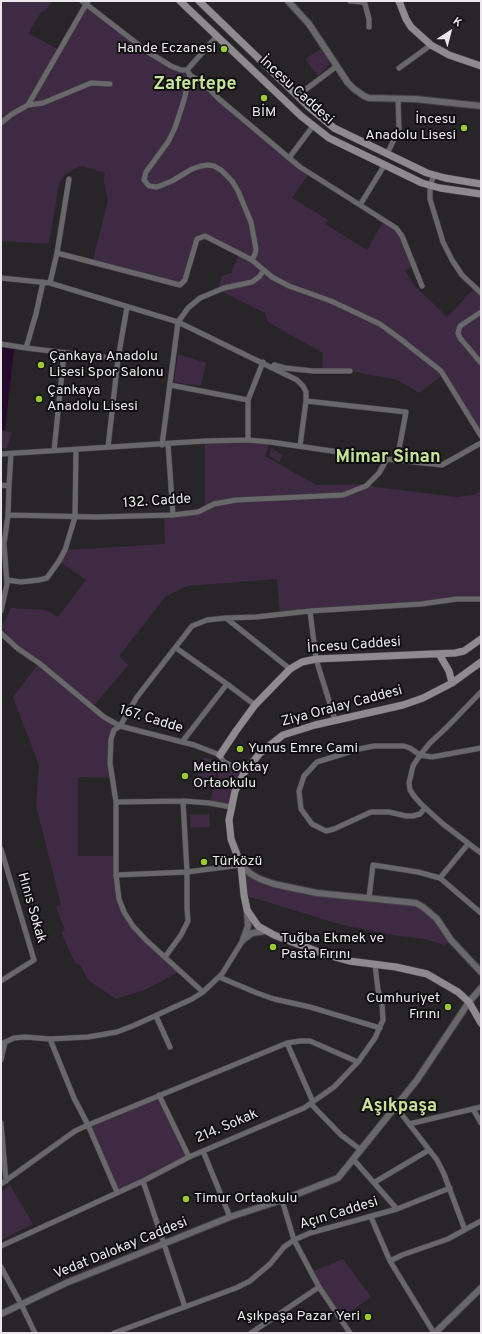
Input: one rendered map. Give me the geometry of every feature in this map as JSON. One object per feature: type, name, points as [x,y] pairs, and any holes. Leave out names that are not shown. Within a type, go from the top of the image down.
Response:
[{"type":"main road","name":"İncesu Caddesi","points":[[199,1],[297,96],[334,128],[434,175],[481,184]]},
{"type":"main road","points":[[399,1],[411,27],[431,46],[445,54],[481,66]]},
{"type":"main road","name":"İncesu Caddesi","points":[[183,2],[313,126],[329,138],[384,166],[430,186],[481,194]]},
{"type":"main road","name":"İncesu Caddesi","points":[[220,756],[255,705],[290,669],[302,662],[316,659],[455,653],[464,651],[481,639]]},
{"type":"main road","points":[[439,654],[449,671],[452,683]]},
{"type":"main road","name":"Ziya Oralay Caddesi","points":[[481,662],[452,683],[423,698],[403,705],[335,720],[282,735],[260,753],[244,773],[235,791],[231,807],[229,830],[241,865],[247,910],[254,922],[274,935],[324,954],[348,961],[396,967],[427,974],[458,992],[469,1002],[481,1023]]},
{"type":"street","points":[[288,1],[309,24],[348,83],[364,96],[369,98],[415,98],[481,106]]},
{"type":"street","points":[[350,1],[362,2],[365,4],[370,19],[369,27]]},
{"type":"street","points":[[28,105],[85,2],[148,52],[171,66],[181,70],[187,70],[217,36]]},
{"type":"street","points":[[399,68],[431,46]]},
{"type":"street","points":[[297,96],[337,66]]},
{"type":"street","points":[[187,70],[190,75],[204,84],[219,99],[300,167],[396,228],[402,236],[422,286]]},
{"type":"street","points":[[190,75],[184,100],[171,136],[146,172],[144,180],[149,186],[157,187],[201,166],[214,166],[221,170],[232,181],[238,191],[251,222],[256,249],[252,260]]},
{"type":"street","points":[[1,123],[12,114],[28,105],[42,103],[91,84],[110,84]]},
{"type":"street","points":[[387,154],[400,128],[398,99]]},
{"type":"street","points":[[289,158],[313,126]]},
{"type":"street","points":[[360,206],[384,166]]},
{"type":"street","points":[[434,175],[430,186],[430,199],[443,242],[462,275],[481,293]]},
{"type":"street","points":[[50,283],[57,253],[69,179]]},
{"type":"street","points":[[57,253],[178,285],[182,284],[185,280],[197,239],[205,236],[252,260],[272,277],[289,286],[331,301],[380,324],[441,371],[481,436]]},
{"type":"street","points":[[173,515],[165,445],[170,384],[178,322],[188,308],[200,298],[224,288],[252,282],[259,277],[264,270]]},
{"type":"street","points":[[1,278],[50,283],[178,322],[263,362],[297,380],[306,392],[300,446]]},
{"type":"street","points":[[26,348],[36,314],[43,282]]},
{"type":"street","points":[[108,447],[118,359],[127,307]]},
{"type":"street","points":[[481,312],[460,326],[458,333],[460,338],[481,363]]},
{"type":"street","points":[[1,344],[118,359]]},
{"type":"street","points":[[54,451],[64,352]]},
{"type":"street","points":[[263,362],[285,368],[313,371],[350,371]]},
{"type":"street","points":[[248,440],[248,400],[263,362]]},
{"type":"street","points":[[170,384],[248,400]]},
{"type":"street","points":[[306,401],[406,412],[397,460]]},
{"type":"street","points":[[1,454],[165,445],[205,441],[248,440],[386,459],[442,465],[481,443]]},
{"type":"street","points":[[7,580],[21,582],[47,578],[65,550],[75,517],[76,450]]},
{"type":"street","points":[[1,611],[7,580],[2,544],[8,515],[11,454]]},
{"type":"street","name":"132. Cadde","points":[[8,515],[75,517],[173,515],[198,512],[214,504],[236,500],[343,495],[366,486],[379,473],[386,459]]},
{"type":"street","points":[[1,485],[9,486]]},
{"type":"street","points":[[203,992],[133,926],[124,912],[119,899],[116,875],[116,802],[112,778],[110,748],[114,730],[120,726],[137,697],[192,626],[207,620],[256,617],[310,611],[421,604],[457,599],[481,599]]},
{"type":"street","points":[[310,611],[316,659],[335,720]]},
{"type":"street","points":[[226,618],[290,669]]},
{"type":"street","name":"167. Cadde","points":[[1,633],[17,648],[39,663],[104,717],[120,726],[194,745],[220,756],[223,760],[244,773]]},
{"type":"street","points":[[176,648],[255,705]]},
{"type":"street","points":[[182,742],[227,684]]},
{"type":"street","points":[[481,692],[420,755],[413,766],[409,784],[410,790],[425,808],[481,853]]},
{"type":"street","points":[[425,808],[420,814],[413,816],[389,812],[371,812],[334,829],[326,831],[312,824],[301,809],[300,791],[304,776],[317,762],[360,749],[374,746],[404,746],[420,755],[432,757],[481,748]]},
{"type":"street","points":[[116,802],[183,801],[210,803],[231,807]]},
{"type":"street","points":[[165,957],[178,939],[188,921],[186,908],[183,801]]},
{"type":"street","points":[[440,878],[468,844]]},
{"type":"street","name":"Hınıs Sokak","points":[[1,849],[34,960],[1,981]]},
{"type":"street","points":[[116,875],[186,872],[241,865],[260,880],[274,884],[317,893],[411,902],[424,907],[437,919],[451,940],[481,972]]},
{"type":"street","points":[[369,898],[373,865],[418,872],[440,878],[481,913]]},
{"type":"street","points":[[1,1060],[3,1042],[25,1037],[50,1039],[104,1035],[135,1026],[192,999],[203,992],[219,977],[243,940],[247,929],[247,910]]},
{"type":"street","points":[[243,940],[252,933],[266,931]]},
{"type":"street","name":"214. Sokak","points":[[1,1246],[143,1181],[188,1157],[312,1103],[334,1087],[358,1062],[375,1038],[383,1020],[384,1013],[378,990],[375,965]]},
{"type":"street","points":[[219,977],[274,999],[310,1007],[380,1028]]},
{"type":"street","name":"Vedat Dalokay Caddesi","points":[[1,1314],[66,1283],[230,1217],[334,1181],[341,1175],[417,1080],[469,1002],[481,988]]},
{"type":"street","points":[[156,1016],[170,1047]]},
{"type":"street","points":[[50,1039],[74,1098],[88,1125],[117,1192]]},
{"type":"street","points":[[3,1182],[69,1135],[88,1125],[287,1043],[300,1040],[310,1041],[358,1062]]},
{"type":"street","points":[[287,1043],[312,1103],[341,1135],[360,1150]]},
{"type":"street","points":[[159,1095],[188,1157]]},
{"type":"street","points":[[396,1107],[429,1150],[444,1174],[465,1230]]},
{"type":"street","points":[[409,1124],[481,1107]]},
{"type":"street","points":[[473,1109],[481,1123]]},
{"type":"street","points":[[1,1124],[3,1182]]},
{"type":"street","points":[[375,1182],[429,1150]]},
{"type":"street","points":[[203,1151],[230,1217]]},
{"type":"street","points":[[354,1159],[397,1209]]},
{"type":"street","points":[[143,1181],[185,1307]]},
{"type":"street","name":"Açın Caddesi","points":[[114,1333],[236,1288],[250,1281],[270,1264],[284,1246],[310,1233],[397,1209],[450,1188]]},
{"type":"street","points":[[282,1200],[294,1240],[319,1287],[350,1333]]},
{"type":"street","points":[[371,1217],[390,1261],[435,1333],[481,1288]]},
{"type":"street","points":[[390,1261],[448,1239],[481,1221]]},
{"type":"street","points":[[1,1267],[21,1304],[34,1333]]},
{"type":"street","points":[[251,1333],[319,1287]]},
{"type":"shaded area","points":[[1,1],[53,1],[44,12],[42,11],[31,28],[29,34],[60,50],[86,4],[171,66],[187,70],[309,173],[292,198],[328,220],[325,224],[367,250],[383,222],[403,232],[417,264],[405,270],[415,286],[447,317],[475,288],[481,290],[481,436],[443,375],[419,393],[398,380],[350,371],[322,371],[323,353],[268,322],[265,313],[218,290],[222,276],[231,273],[239,254],[205,236],[199,237],[182,284],[92,263],[108,201],[104,181],[105,173],[82,166],[72,170],[64,176],[59,184],[49,244],[1,241]]},
{"type":"shaded area","points":[[321,49],[330,64],[318,76],[305,59]]},
{"type":"shaded area","points":[[1,347],[14,349],[5,430],[1,430]]},
{"type":"shaded area","points":[[178,354],[206,363],[201,385],[199,386],[174,382]]},
{"type":"shaded area","points":[[1,431],[12,432],[7,448],[1,448]]},
{"type":"shaded area","points":[[205,441],[270,442],[265,456],[316,485],[369,484],[375,487],[458,497],[473,495],[481,491],[481,599],[280,615],[277,579],[187,586],[166,596],[119,656],[128,665],[92,708],[120,726],[114,731],[111,739],[112,778],[78,777],[78,856],[116,856],[119,899],[133,926],[180,971],[147,989],[116,999],[88,980],[80,965],[75,963],[61,932],[65,930],[56,907],[61,905],[36,806],[39,765],[13,697],[39,663],[17,648],[2,627],[11,608],[46,610],[58,617],[86,580],[59,561],[65,550],[165,544],[164,515],[205,509]]},
{"type":"shaded area","points":[[271,448],[283,455],[279,462],[269,455]]},
{"type":"shaded area","points":[[204,757],[219,762],[211,789],[195,784]]},
{"type":"shaded area","points":[[223,761],[244,773],[231,807],[209,803]]},
{"type":"shaded area","points":[[209,814],[210,827],[191,828],[190,815]]},
{"type":"shaded area","points":[[241,865],[274,884],[423,907],[451,940],[445,945],[424,939],[346,926],[244,895]]},
{"type":"shaded area","points":[[159,1095],[189,1157],[117,1192],[88,1125]]},
{"type":"shaded area","points":[[10,1185],[33,1224],[1,1240],[1,1192]]},
{"type":"shaded area","points":[[343,1259],[371,1297],[340,1319],[311,1272]]},
{"type":"place","name":"Hande Eczanesi","points":[[224,49]]},
{"type":"place","name":"BİM","points":[[264,98]]},
{"type":"place","name":"İncesu Anadolu Lisesi","points":[[464,128]]},
{"type":"place","name":"Çankaya Anadolu Lisesi Spor Salonu","points":[[41,365]]},
{"type":"place","name":"Çankaya Anadolu Lisesi","points":[[39,399]]},
{"type":"place","name":"Yunus Emre Cami","points":[[240,749]]},
{"type":"place","name":"Metin Oktay Ortaokulu","points":[[185,776]]},
{"type":"place","name":"Türközü","points":[[204,862]]},
{"type":"place","name":"Tuğba Ekmek ve Pasta Fırını","points":[[273,947]]},
{"type":"place","name":"Cumhuriyet Fırını","points":[[448,1007]]},
{"type":"place","name":"Timur Ortaokulu","points":[[186,1199]]},
{"type":"place","name":"Aşıkpaşa Pazar Yeri","points":[[368,1317]]},
{"type":"district","name":"Zafertepe","points":[[195,85]]},
{"type":"district","name":"Mimar Sinan","points":[[388,458]]},
{"type":"district","name":"Aşıkpaşa","points":[[399,1107]]}]
